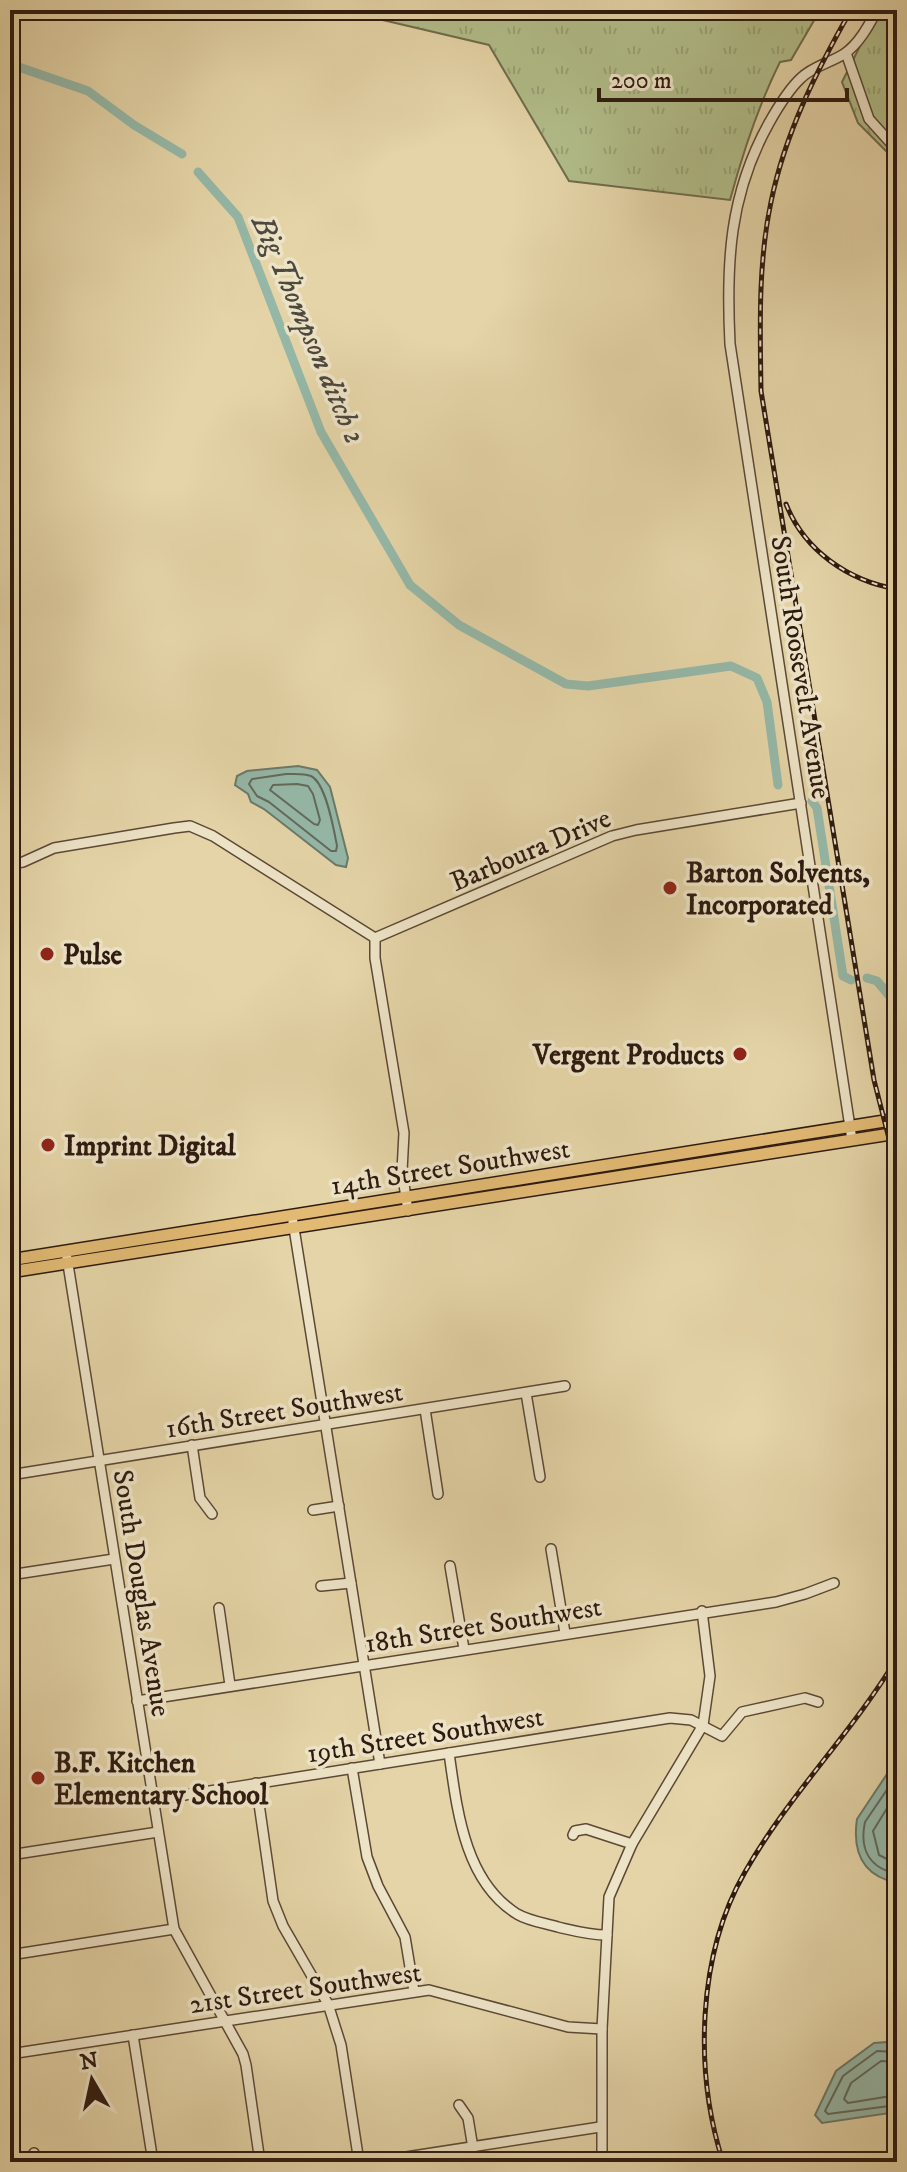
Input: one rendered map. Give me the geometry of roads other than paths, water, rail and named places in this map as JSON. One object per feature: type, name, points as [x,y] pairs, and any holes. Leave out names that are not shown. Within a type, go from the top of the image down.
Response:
[{"type":"main road","name":"14th Street Southwest","points":[[10,1272],[66,1257],[292,1216],[897,1119]]},
{"type":"main road","name":"14th Street Southwest","points":[[10,1260],[66,1257],[294,1229],[897,1133]]},
{"type":"street","points":[[877,10],[846,53],[869,119],[897,150]]},
{"type":"street","name":"South Roosevelt Avenue","points":[[846,53],[811,70],[793,86],[756,146],[742,181],[728,277],[730,344],[852,1140]]},
{"type":"street","name":"Barboura Drive","points":[[375,938],[612,836],[801,803]]},
{"type":"street","points":[[10,864],[23,862],[54,848],[190,826],[213,836],[375,938],[375,958],[404,1133],[402,1171],[408,1211]]},
{"type":"street","points":[[292,1216],[380,1764]]},
{"type":"street","name":"South Douglas Avenue","points":[[66,1257],[174,1929],[246,2065],[260,2162]]},
{"type":"street","name":"16th Street Southwest","points":[[10,1475],[565,1386]]},
{"type":"street","points":[[526,1393],[540,1477]]},
{"type":"street","points":[[425,1409],[438,1494]]},
{"type":"street","points":[[192,1445],[200,1498],[212,1514]]},
{"type":"street","points":[[313,1510],[339,1506]]},
{"type":"street","points":[[551,1549],[565,1633]]},
{"type":"street","points":[[10,1575],[114,1559]]},
{"type":"street","points":[[450,1566],[464,1649]]},
{"type":"street","points":[[321,1586],[351,1583]]},
{"type":"street","name":"18th Street Southwest","points":[[137,1701],[702,1611],[776,1602],[834,1583]]},
{"type":"street","points":[[219,1608],[230,1685]]},
{"type":"street","points":[[602,2162],[602,2029],[609,1897],[632,1844],[703,1725],[710,1676],[702,1611]]},
{"type":"street","name":"19th Street Southwest","points":[[153,1800],[670,1718],[690,1720],[722,1736],[742,1712],[805,1698],[818,1702]]},
{"type":"street","points":[[449,1753],[461,1828],[472,1856],[497,1897],[515,1913],[534,1921],[582,1934],[607,1935]]},
{"type":"street","points":[[352,1768],[367,1857],[378,1886],[405,1937],[414,1991]]},
{"type":"street","points":[[256,1783],[273,1901],[283,1926],[328,2004],[341,2045],[359,2162]]},
{"type":"street","points":[[573,1835],[575,1831],[586,1829],[632,1844]]},
{"type":"street","points":[[10,1855],[158,1832]]},
{"type":"street","points":[[10,1955],[174,1929]]},
{"type":"street","name":"21st Street Southwest","points":[[10,2054],[414,1991],[443,1993],[568,2027],[602,2029]]},
{"type":"street","points":[[133,2035],[153,2162]]},
{"type":"street","points":[[459,2105],[468,2118],[473,2148]]},
{"type":"street","points":[[374,2162],[600,2127]]},
{"type":"water","points":[[298,766],[317,770],[330,787],[348,858],[346,867],[336,865],[251,802],[248,794],[235,785],[237,776],[247,771]]},
{"type":"water","points":[[897,1759],[897,1883],[885,1880],[868,1869],[858,1852],[856,1831],[857,1819]]},
{"type":"water","points":[[874,2043],[897,2045],[897,2112],[822,2123],[815,2115],[836,2071]]},
{"type":"waterway","name":"Big Thompson ditch 2","points":[[10,64],[88,91],[134,125],[182,154]]},
{"type":"waterway","name":"Big Thompson ditch 2","points":[[198,172],[238,217],[321,432],[410,585],[459,625],[566,684],[588,686],[731,666],[757,678],[767,702],[778,785]]},
{"type":"waterway","name":"Big Thompson ditch 2","points":[[812,801],[817,808],[843,976],[851,980]]},
{"type":"waterway","name":"Big Thompson ditch 2","points":[[867,978],[877,981],[897,1005]]},
{"type":"railway","points":[[851,10],[804,103],[777,176],[762,272],[761,391],[874,1080],[897,1170]]},
{"type":"railway","points":[[786,504],[804,536],[830,561],[862,579],[897,589]]},
{"type":"railway","points":[[723,2162],[707,2090],[705,2014],[717,1940],[729,1905],[762,1844],[897,1658]]},
{"type":"place","name":"Barton Solvents, Incorporated","points":[[670,888]]},
{"type":"place","name":"Pulse","points":[[47,954]]},
{"type":"place","name":"Vergent Products","points":[[740,1054]]},
{"type":"place","name":"Imprint Digital","points":[[48,1145]]},
{"type":"place","name":"B.F. Kitchen Elementary School","points":[[38,1778]]}]
